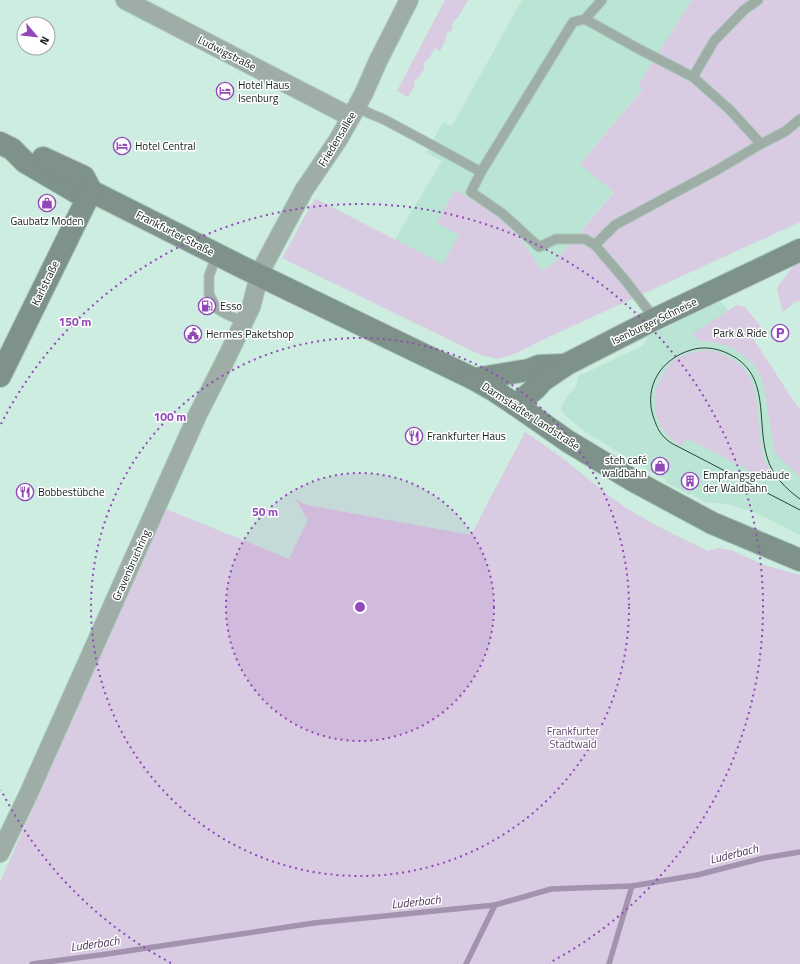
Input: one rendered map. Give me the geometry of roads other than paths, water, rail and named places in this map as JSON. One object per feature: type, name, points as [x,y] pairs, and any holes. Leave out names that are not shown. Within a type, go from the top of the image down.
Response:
[{"type":"main road","name":"Frankfurter Straße","points":[[6,146],[29,152],[84,177],[91,191],[259,275]]},
{"type":"main road","name":"Karlstraße","points":[[0,376],[91,191]]},
{"type":"main road","name":"Isenburger Schneise","points":[[516,405],[542,381],[567,364],[655,319],[800,250]]},
{"type":"main road","name":"Darmstädter Landstraße","points":[[259,275],[474,379],[495,391],[569,442],[640,484],[712,523],[800,560]]},
{"type":"main road","points":[[474,379],[529,370],[539,366],[567,364]]},
{"type":"street","name":"Ludwigstraße","points":[[125,0],[342,113],[354,112]]},
{"type":"street","name":"Friedensallee","points":[[259,275],[304,190],[335,145],[354,112],[409,0]]},
{"type":"street","name":"Gravenbruchring","points":[[0,853],[198,414],[254,300],[259,275]]},
{"type":"lane","points":[[602,0],[585,19],[573,22],[481,172],[471,192],[503,214],[539,247],[556,239],[585,239],[595,245],[625,280],[655,319]]},
{"type":"lane","points":[[693,77],[714,41],[744,10],[758,0]]},
{"type":"lane","points":[[585,19],[693,77],[730,110],[761,144]]},
{"type":"lane","points":[[354,112],[362,111],[380,117],[481,172]]},
{"type":"lane","points":[[595,245],[615,225],[786,131],[800,119]]},
{"type":"lane","points":[[217,254],[209,276],[209,294],[216,308],[244,322]]},
{"type":"waterway","name":"Luderbach","points":[[32,964],[314,923],[495,905],[551,889],[632,886],[697,875],[764,858],[800,852]]},
{"type":"waterway","points":[[609,964],[632,886]]},
{"type":"waterway","points":[[466,964],[495,905]]},
{"type":"tram line","points":[[800,499],[780,481],[769,464],[764,443],[760,399],[757,386],[751,373],[742,363],[720,350],[700,348],[680,354],[663,367],[653,384],[651,405],[656,425],[664,437],[673,444],[800,510]]},
{"type":"place","name":"Hotel Haus Isenburg","points":[[225,91]]},
{"type":"place","name":"Hotel Central","points":[[122,146]]},
{"type":"place","name":"Gaubatz Moden","points":[[47,203]]},
{"type":"place","name":"Esso","points":[[207,306]]},
{"type":"place","name":"Park & Ride","points":[[780,333]]},
{"type":"place","name":"Hermes Paketshop","points":[[193,334]]},
{"type":"place","name":"Frankfurter Haus","points":[[414,436]]},
{"type":"place","name":"steh café waldbahn","points":[[660,466]]},
{"type":"place","name":"Empfangsgebäude der Waldbahn","points":[[690,481]]},
{"type":"place","name":"Bobbestübche","points":[[25,492]]},
{"type":"park label","name":"Frankfurter Stadtwald","points":[[573,737]]}]
